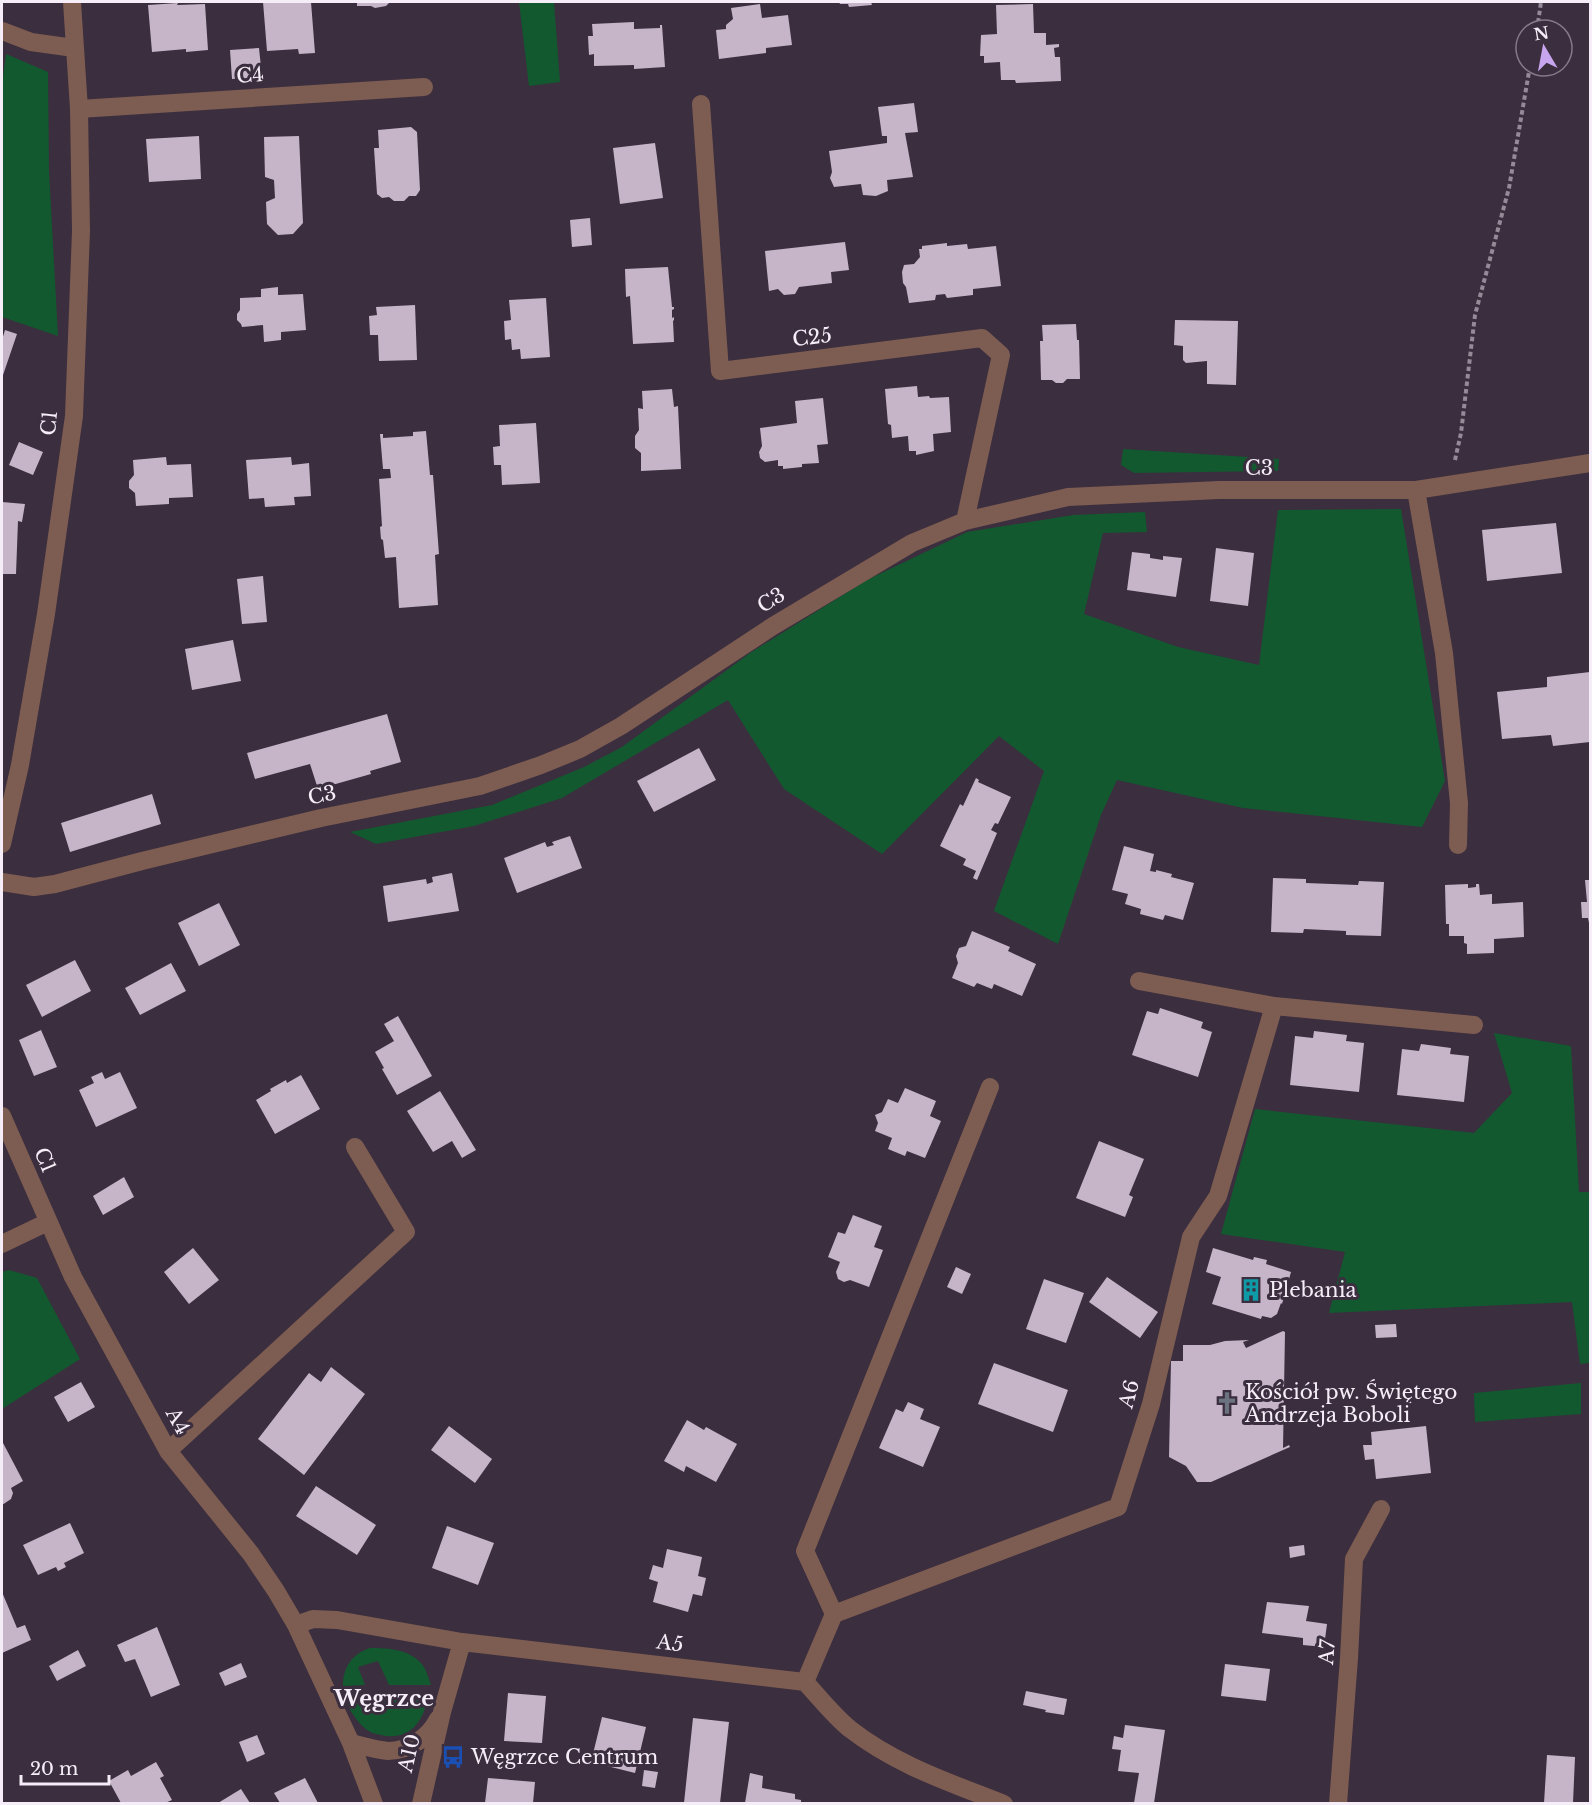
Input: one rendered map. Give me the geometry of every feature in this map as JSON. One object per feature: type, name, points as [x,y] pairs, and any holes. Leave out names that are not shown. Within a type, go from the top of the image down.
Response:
[{"type":"street","name":"C1","points":[[2,844],[20,765],[46,614],[74,416],[81,231],[79,109],[72,2]]},
{"type":"street","points":[[2,31],[31,42],[74,48]]},
{"type":"street","name":"C4","points":[[79,109],[424,87]]},
{"type":"street","name":"C25","points":[[701,104],[720,371],[982,338],[1001,355],[965,520]]},
{"type":"street","name":"C3","points":[[2,882],[34,887],[55,884],[321,818],[480,786],[541,765],[580,749],[621,726],[773,626],[868,568],[912,543],[965,520],[1068,497],[1219,490],[1416,490],[1590,463]]},
{"type":"street","points":[[1416,490],[1444,653],[1459,803],[1458,845]]},
{"type":"street","points":[[1139,981],[1274,1006],[1474,1025]]},
{"type":"street","name":"A6","points":[[834,1614],[1118,1507],[1151,1404],[1191,1238],[1218,1196],[1274,1006]]},
{"type":"street","points":[[990,1087],[805,1551],[834,1614],[805,1682],[836,1717],[879,1748],[917,1770],[1004,1803]]},
{"type":"street","name":"C1","points":[[2,1116],[48,1222]]},
{"type":"street","points":[[168,1451],[406,1232],[355,1147]]},
{"type":"street","points":[[2,1244],[48,1222]]},
{"type":"street","name":"A4","points":[[48,1222],[78,1287],[168,1451],[251,1554],[296,1625]]},
{"type":"street","name":"A7","points":[[1338,1803],[1354,1559],[1381,1509]]},
{"type":"street","name":"A5","points":[[296,1625],[313,1620],[337,1620],[462,1642],[805,1682]]},
{"type":"street","points":[[296,1625],[351,1743],[374,1803]]},
{"type":"street","name":"A10","points":[[421,1803],[442,1712],[462,1642]]},
{"type":"street","name":"A10","points":[[351,1743],[389,1751],[409,1746],[426,1736],[442,1712]]},
{"type":"path","points":[[1538,18],[1541,2]]},
{"type":"path","points":[[1450,485],[1461,433],[1475,315],[1509,188],[1528,78]]},
{"type":"green space","points":[[519,2],[554,2],[560,82],[529,86]]},
{"type":"green space","points":[[6,54],[48,72],[49,171],[58,336],[2,317],[2,84]]},
{"type":"green space","points":[[1123,449],[1279,459],[1278,471],[1134,473],[1121,465]]},
{"type":"green space","points":[[1401,509],[1445,781],[1422,827],[1243,808],[1117,780],[1101,815],[1058,944],[994,911],[1044,771],[999,736],[882,854],[784,789],[728,700],[562,798],[474,826],[376,844],[350,832],[492,805],[584,767],[622,747],[750,653],[867,580],[967,532],[1073,515],[1145,512],[1147,532],[1103,533],[1084,614],[1178,647],[1259,665],[1278,510]]},
{"type":"green space","points":[[1494,1033],[1571,1046],[1579,1192],[1590,1192],[1590,1363],[1580,1364],[1572,1302],[1329,1313],[1345,1252],[1221,1234],[1255,1109],[1474,1133],[1512,1093]]},
{"type":"green space","points":[[9,1270],[37,1278],[80,1359],[2,1409],[2,1272]]},
{"type":"green space","points":[[1581,1383],[1581,1414],[1475,1422],[1474,1393]]},
{"type":"green space","points":[[370,1648],[392,1649],[413,1656],[424,1667],[431,1685],[389,1685],[378,1661],[358,1667],[365,1685],[343,1686],[343,1679],[350,1662],[358,1654]]},
{"type":"green space","points":[[345,1700],[427,1700],[422,1716],[412,1729],[406,1733],[390,1736],[375,1734],[367,1730],[354,1716]]},
{"type":"building","points":[[263,2],[311,2],[315,53],[299,54],[298,49],[267,51]]},
{"type":"building","points":[[357,2],[390,2],[386,6],[375,8],[357,6]]},
{"type":"building","points":[[839,2],[871,2],[872,5],[849,7],[848,4]]},
{"type":"building","points":[[178,3],[177,5],[205,4],[208,50],[152,52],[148,5]]},
{"type":"building","points":[[760,4],[762,18],[788,15],[792,45],[766,48],[766,53],[719,59],[716,30],[726,29],[726,25],[733,19],[731,8]]},
{"type":"building","points":[[1033,4],[1034,33],[1046,33],[1046,45],[1059,44],[1059,47],[1054,48],[1055,57],[1060,57],[1061,81],[1016,83],[1015,80],[1001,80],[1000,62],[984,63],[984,56],[980,56],[981,35],[997,34],[996,5]]},
{"type":"building","points":[[634,22],[634,29],[660,28],[662,25],[665,67],[634,69],[634,65],[594,66],[594,54],[589,55],[588,36],[593,36],[592,24]]},
{"type":"building","points":[[259,48],[262,77],[232,79],[230,50]]},
{"type":"building","points":[[914,103],[918,132],[905,133],[913,177],[887,180],[888,191],[876,196],[863,195],[861,184],[834,187],[830,178],[832,172],[829,151],[887,143],[887,136],[882,136],[878,107]]},
{"type":"building","points":[[411,127],[417,132],[420,190],[416,196],[409,196],[404,201],[394,201],[389,197],[382,198],[377,194],[374,148],[379,148],[378,130]]},
{"type":"building","points":[[199,136],[201,179],[149,182],[146,139]]},
{"type":"building","points":[[299,136],[303,223],[293,234],[278,235],[267,224],[266,202],[275,198],[274,180],[265,177],[264,137]]},
{"type":"building","points":[[655,143],[663,198],[620,204],[613,148]]},
{"type":"building","points":[[590,218],[592,245],[572,247],[570,220]]},
{"type":"building","points":[[845,242],[849,270],[831,272],[832,283],[799,287],[795,294],[784,295],[778,289],[769,291],[765,251]]},
{"type":"building","points":[[947,243],[947,246],[967,244],[968,249],[996,246],[1001,286],[973,289],[973,295],[947,298],[945,294],[936,295],[935,300],[909,303],[903,283],[904,265],[914,264],[920,257],[919,249],[922,249],[922,246]]},
{"type":"building","points":[[668,267],[672,307],[674,307],[672,318],[674,317],[674,342],[633,344],[630,296],[626,297],[625,269]]},
{"type":"building","points":[[278,287],[278,295],[303,294],[306,330],[281,332],[281,340],[264,342],[263,325],[242,327],[237,320],[240,298],[261,297],[261,289]]},
{"type":"building","points":[[546,298],[550,357],[521,359],[520,349],[512,350],[511,339],[505,340],[504,321],[511,320],[509,300]]},
{"type":"building","points":[[415,305],[417,360],[379,361],[378,335],[370,335],[369,316],[377,315],[376,307]]},
{"type":"building","points":[[1175,320],[1238,321],[1236,385],[1207,384],[1207,361],[1186,363],[1183,360],[1183,346],[1174,345]]},
{"type":"building","points":[[1076,324],[1077,340],[1079,340],[1080,379],[1067,379],[1063,383],[1041,380],[1042,325]]},
{"type":"building","points":[[5,330],[17,334],[2,378],[2,340]]},
{"type":"building","points":[[917,386],[918,397],[949,397],[951,432],[933,434],[934,451],[916,455],[916,451],[909,451],[908,436],[892,438],[891,425],[888,424],[885,389]]},
{"type":"building","points":[[672,389],[674,407],[678,406],[681,469],[641,471],[641,453],[635,448],[635,436],[639,430],[638,408],[643,409],[642,391]]},
{"type":"building","points":[[823,398],[828,444],[817,445],[819,463],[802,464],[802,467],[783,469],[783,466],[778,466],[778,460],[765,462],[760,458],[759,452],[762,446],[760,428],[797,423],[795,401]]},
{"type":"building","points":[[536,423],[540,483],[502,485],[501,465],[494,465],[493,447],[500,446],[499,425]]},
{"type":"building","points":[[426,431],[430,475],[433,475],[439,554],[435,555],[438,605],[399,608],[396,557],[385,558],[381,539],[379,479],[391,478],[390,469],[383,469],[380,434],[383,434],[383,438],[413,436],[413,432]]},
{"type":"building","points":[[19,442],[43,452],[33,475],[9,465]]},
{"type":"building","points":[[166,457],[167,465],[191,464],[193,497],[169,498],[169,504],[136,506],[135,493],[129,488],[129,481],[134,475],[133,460]]},
{"type":"building","points":[[291,457],[292,465],[309,463],[311,496],[294,497],[295,505],[265,507],[264,498],[249,499],[246,460]]},
{"type":"building","points":[[2,502],[25,504],[22,522],[18,521],[16,574],[2,574]]},
{"type":"building","points":[[1556,523],[1562,573],[1487,581],[1482,530]]},
{"type":"building","points":[[1216,548],[1254,553],[1248,606],[1210,601]]},
{"type":"building","points":[[1132,552],[1150,554],[1150,558],[1163,560],[1163,556],[1182,558],[1176,597],[1127,590]]},
{"type":"building","points":[[263,576],[267,622],[242,624],[237,579]]},
{"type":"building","points":[[233,640],[241,681],[192,690],[185,649]]},
{"type":"building","points":[[1590,672],[1590,742],[1553,746],[1551,735],[1502,739],[1497,692],[1547,687],[1547,677]]},
{"type":"building","points":[[387,714],[401,762],[370,771],[371,774],[318,789],[310,764],[255,779],[247,753]]},
{"type":"building","points":[[699,748],[716,780],[654,812],[637,781]]},
{"type":"building","points":[[976,778],[978,782],[1011,797],[998,824],[995,823],[991,830],[997,833],[977,880],[973,878],[976,871],[963,865],[966,859],[940,846],[960,804],[963,806]]},
{"type":"building","points":[[152,794],[161,824],[70,852],[61,823]]},
{"type":"building","points":[[570,836],[582,868],[517,893],[504,858],[545,842],[547,847],[554,845],[552,842]]},
{"type":"building","points":[[1124,846],[1154,854],[1150,871],[1156,872],[1156,870],[1172,874],[1171,877],[1194,883],[1183,920],[1165,915],[1163,920],[1140,914],[1141,909],[1125,904],[1128,894],[1112,890]]},
{"type":"building","points":[[452,873],[459,911],[388,922],[383,886],[426,879],[427,884],[433,882],[432,877]]},
{"type":"building","points":[[1273,878],[1306,879],[1306,883],[1358,885],[1359,881],[1384,882],[1381,936],[1346,935],[1346,931],[1304,929],[1303,933],[1271,932]]},
{"type":"building","points":[[1585,880],[1590,880],[1590,923],[1588,918],[1582,918],[1581,902],[1587,902]]},
{"type":"building","points":[[1468,884],[1468,888],[1479,884],[1480,895],[1492,894],[1492,904],[1523,902],[1524,937],[1494,939],[1494,953],[1467,954],[1464,936],[1449,936],[1449,924],[1446,924],[1445,885]]},
{"type":"building","points":[[219,903],[240,945],[199,966],[178,923]]},
{"type":"building","points":[[972,931],[1010,947],[1008,951],[1036,964],[1022,996],[994,984],[992,989],[977,983],[974,987],[952,978],[958,963],[956,956],[959,948],[966,946]]},
{"type":"building","points":[[75,960],[91,991],[42,1017],[26,985]]},
{"type":"building","points":[[171,963],[186,991],[140,1015],[125,988]]},
{"type":"building","points":[[1160,1008],[1203,1022],[1201,1028],[1212,1032],[1198,1077],[1132,1055],[1147,1011],[1158,1014]]},
{"type":"building","points":[[398,1016],[432,1076],[397,1095],[375,1052],[394,1041],[384,1024]]},
{"type":"building","points":[[41,1030],[57,1067],[34,1076],[19,1040]]},
{"type":"building","points":[[1314,1031],[1347,1035],[1346,1041],[1364,1043],[1359,1092],[1290,1085],[1295,1036],[1313,1038]]},
{"type":"building","points":[[1421,1044],[1451,1048],[1450,1054],[1469,1056],[1464,1102],[1397,1095],[1402,1049],[1419,1051]]},
{"type":"building","points":[[102,1072],[105,1079],[120,1072],[137,1108],[96,1127],[79,1090],[94,1083],[91,1077]]},
{"type":"building","points":[[301,1075],[320,1109],[275,1134],[256,1100],[286,1080],[287,1083]]},
{"type":"building","points":[[905,1088],[936,1101],[930,1116],[941,1121],[925,1158],[907,1151],[905,1156],[888,1149],[892,1138],[875,1131],[878,1123],[875,1115],[882,1112],[888,1099],[898,1103]]},
{"type":"building","points":[[440,1091],[476,1150],[462,1158],[452,1141],[433,1152],[407,1111]]},
{"type":"building","points":[[1099,1141],[1144,1159],[1129,1195],[1133,1197],[1125,1217],[1076,1198]]},
{"type":"building","points":[[124,1177],[134,1197],[103,1215],[93,1196]]},
{"type":"building","points":[[853,1215],[882,1226],[874,1247],[883,1250],[869,1287],[850,1280],[844,1282],[838,1279],[836,1272],[840,1262],[828,1257],[838,1232],[845,1234]]},
{"type":"building","points":[[193,1248],[219,1280],[189,1304],[164,1272]]},
{"type":"building","name":"Plebania","points":[[1213,1248],[1253,1260],[1254,1257],[1267,1260],[1266,1264],[1291,1272],[1277,1314],[1271,1318],[1262,1316],[1261,1319],[1212,1304],[1221,1277],[1206,1272]]},
{"type":"building","points":[[956,1267],[971,1274],[962,1294],[947,1287]]},
{"type":"building","points":[[1107,1277],[1158,1312],[1140,1338],[1089,1302]]},
{"type":"building","points":[[1044,1279],[1084,1293],[1066,1343],[1026,1329]]},
{"type":"building","points":[[1396,1324],[1397,1337],[1376,1338],[1375,1325]]},
{"type":"building","name":"Kościół pw. Świętego Andrzeja Boboli","points":[[1285,1332],[1283,1448],[1289,1445],[1290,1447],[1211,1482],[1197,1482],[1186,1466],[1169,1457],[1171,1361],[1183,1361],[1183,1345],[1210,1345],[1225,1341],[1249,1340],[1243,1342],[1246,1348]]},
{"type":"building","points":[[994,1363],[1068,1390],[1053,1432],[978,1404]]},
{"type":"building","points":[[331,1367],[365,1394],[304,1475],[258,1439],[309,1373],[321,1382]]},
{"type":"building","points":[[81,1382],[95,1407],[68,1422],[54,1397]]},
{"type":"building","points":[[908,1402],[924,1409],[920,1419],[940,1427],[923,1467],[879,1448],[896,1409],[903,1412]]},
{"type":"building","points":[[687,1420],[704,1430],[706,1427],[737,1444],[716,1482],[686,1466],[684,1472],[664,1461]]},
{"type":"building","points":[[449,1426],[492,1459],[475,1483],[431,1450]]},
{"type":"building","points":[[1426,1426],[1431,1473],[1376,1479],[1374,1459],[1365,1460],[1363,1445],[1372,1445],[1371,1432]]},
{"type":"building","points":[[2,1441],[23,1481],[11,1488],[13,1493],[11,1499],[2,1505]]},
{"type":"building","points":[[316,1486],[376,1525],[357,1555],[296,1516]]},
{"type":"building","points":[[70,1523],[84,1553],[64,1563],[66,1567],[58,1571],[56,1567],[38,1575],[23,1545]]},
{"type":"building","points":[[447,1526],[494,1543],[478,1585],[432,1568]]},
{"type":"building","points":[[1304,1545],[1305,1555],[1290,1558],[1289,1547]]},
{"type":"building","points":[[667,1549],[702,1557],[698,1576],[706,1578],[702,1596],[693,1594],[688,1612],[653,1602],[658,1582],[649,1579],[653,1565],[663,1568]]},
{"type":"building","points":[[2,1592],[17,1628],[25,1625],[31,1640],[2,1653]]},
{"type":"building","points":[[1267,1602],[1309,1606],[1306,1621],[1327,1624],[1324,1647],[1303,1645],[1303,1638],[1262,1633]]},
{"type":"building","points":[[157,1627],[180,1685],[151,1697],[135,1659],[125,1662],[117,1645]]},
{"type":"building","points":[[78,1650],[86,1666],[57,1681],[49,1666]]},
{"type":"building","points":[[241,1663],[247,1677],[225,1686],[219,1673]]},
{"type":"building","points":[[1225,1664],[1270,1669],[1266,1701],[1221,1696]]},
{"type":"building","points":[[1026,1691],[1067,1699],[1064,1715],[1023,1705]]},
{"type":"building","points":[[508,1693],[546,1696],[542,1743],[504,1741]]},
{"type":"building","points":[[602,1717],[646,1727],[635,1773],[591,1762]]},
{"type":"building","points":[[693,1718],[729,1722],[720,1803],[684,1803]]},
{"type":"building","points":[[1125,1725],[1165,1730],[1154,1803],[1134,1803],[1139,1773],[1118,1771],[1121,1750],[1112,1749],[1114,1736],[1123,1738]]},
{"type":"building","points":[[257,1735],[265,1754],[247,1762],[239,1742]]},
{"type":"building","points":[[1547,1755],[1575,1757],[1573,1803],[1544,1803]]},
{"type":"building","points":[[156,1762],[164,1776],[160,1778],[172,1800],[165,1803],[121,1803],[109,1781],[128,1770],[131,1776]]},
{"type":"building","points":[[644,1770],[658,1772],[655,1788],[642,1786]]},
{"type":"building","points":[[750,1773],[763,1776],[762,1788],[795,1794],[795,1799],[801,1800],[801,1803],[745,1803]]},
{"type":"building","points":[[305,1778],[318,1803],[280,1803],[274,1793]]},
{"type":"building","points":[[488,1778],[535,1782],[533,1803],[485,1803]]},
{"type":"building","points":[[241,1789],[250,1803],[218,1803]]},
{"type":"place","name":"Plebania","points":[[1251,1290]]},
{"type":"place","name":"Kościół pw. Świętego Andrzeja Boboli","points":[[1227,1403]]},
{"type":"place","name":"Węgrzce Centrum","points":[[453,1757]]},
{"type":"district","name":"Węgrzce","points":[[384,1698]]}]
